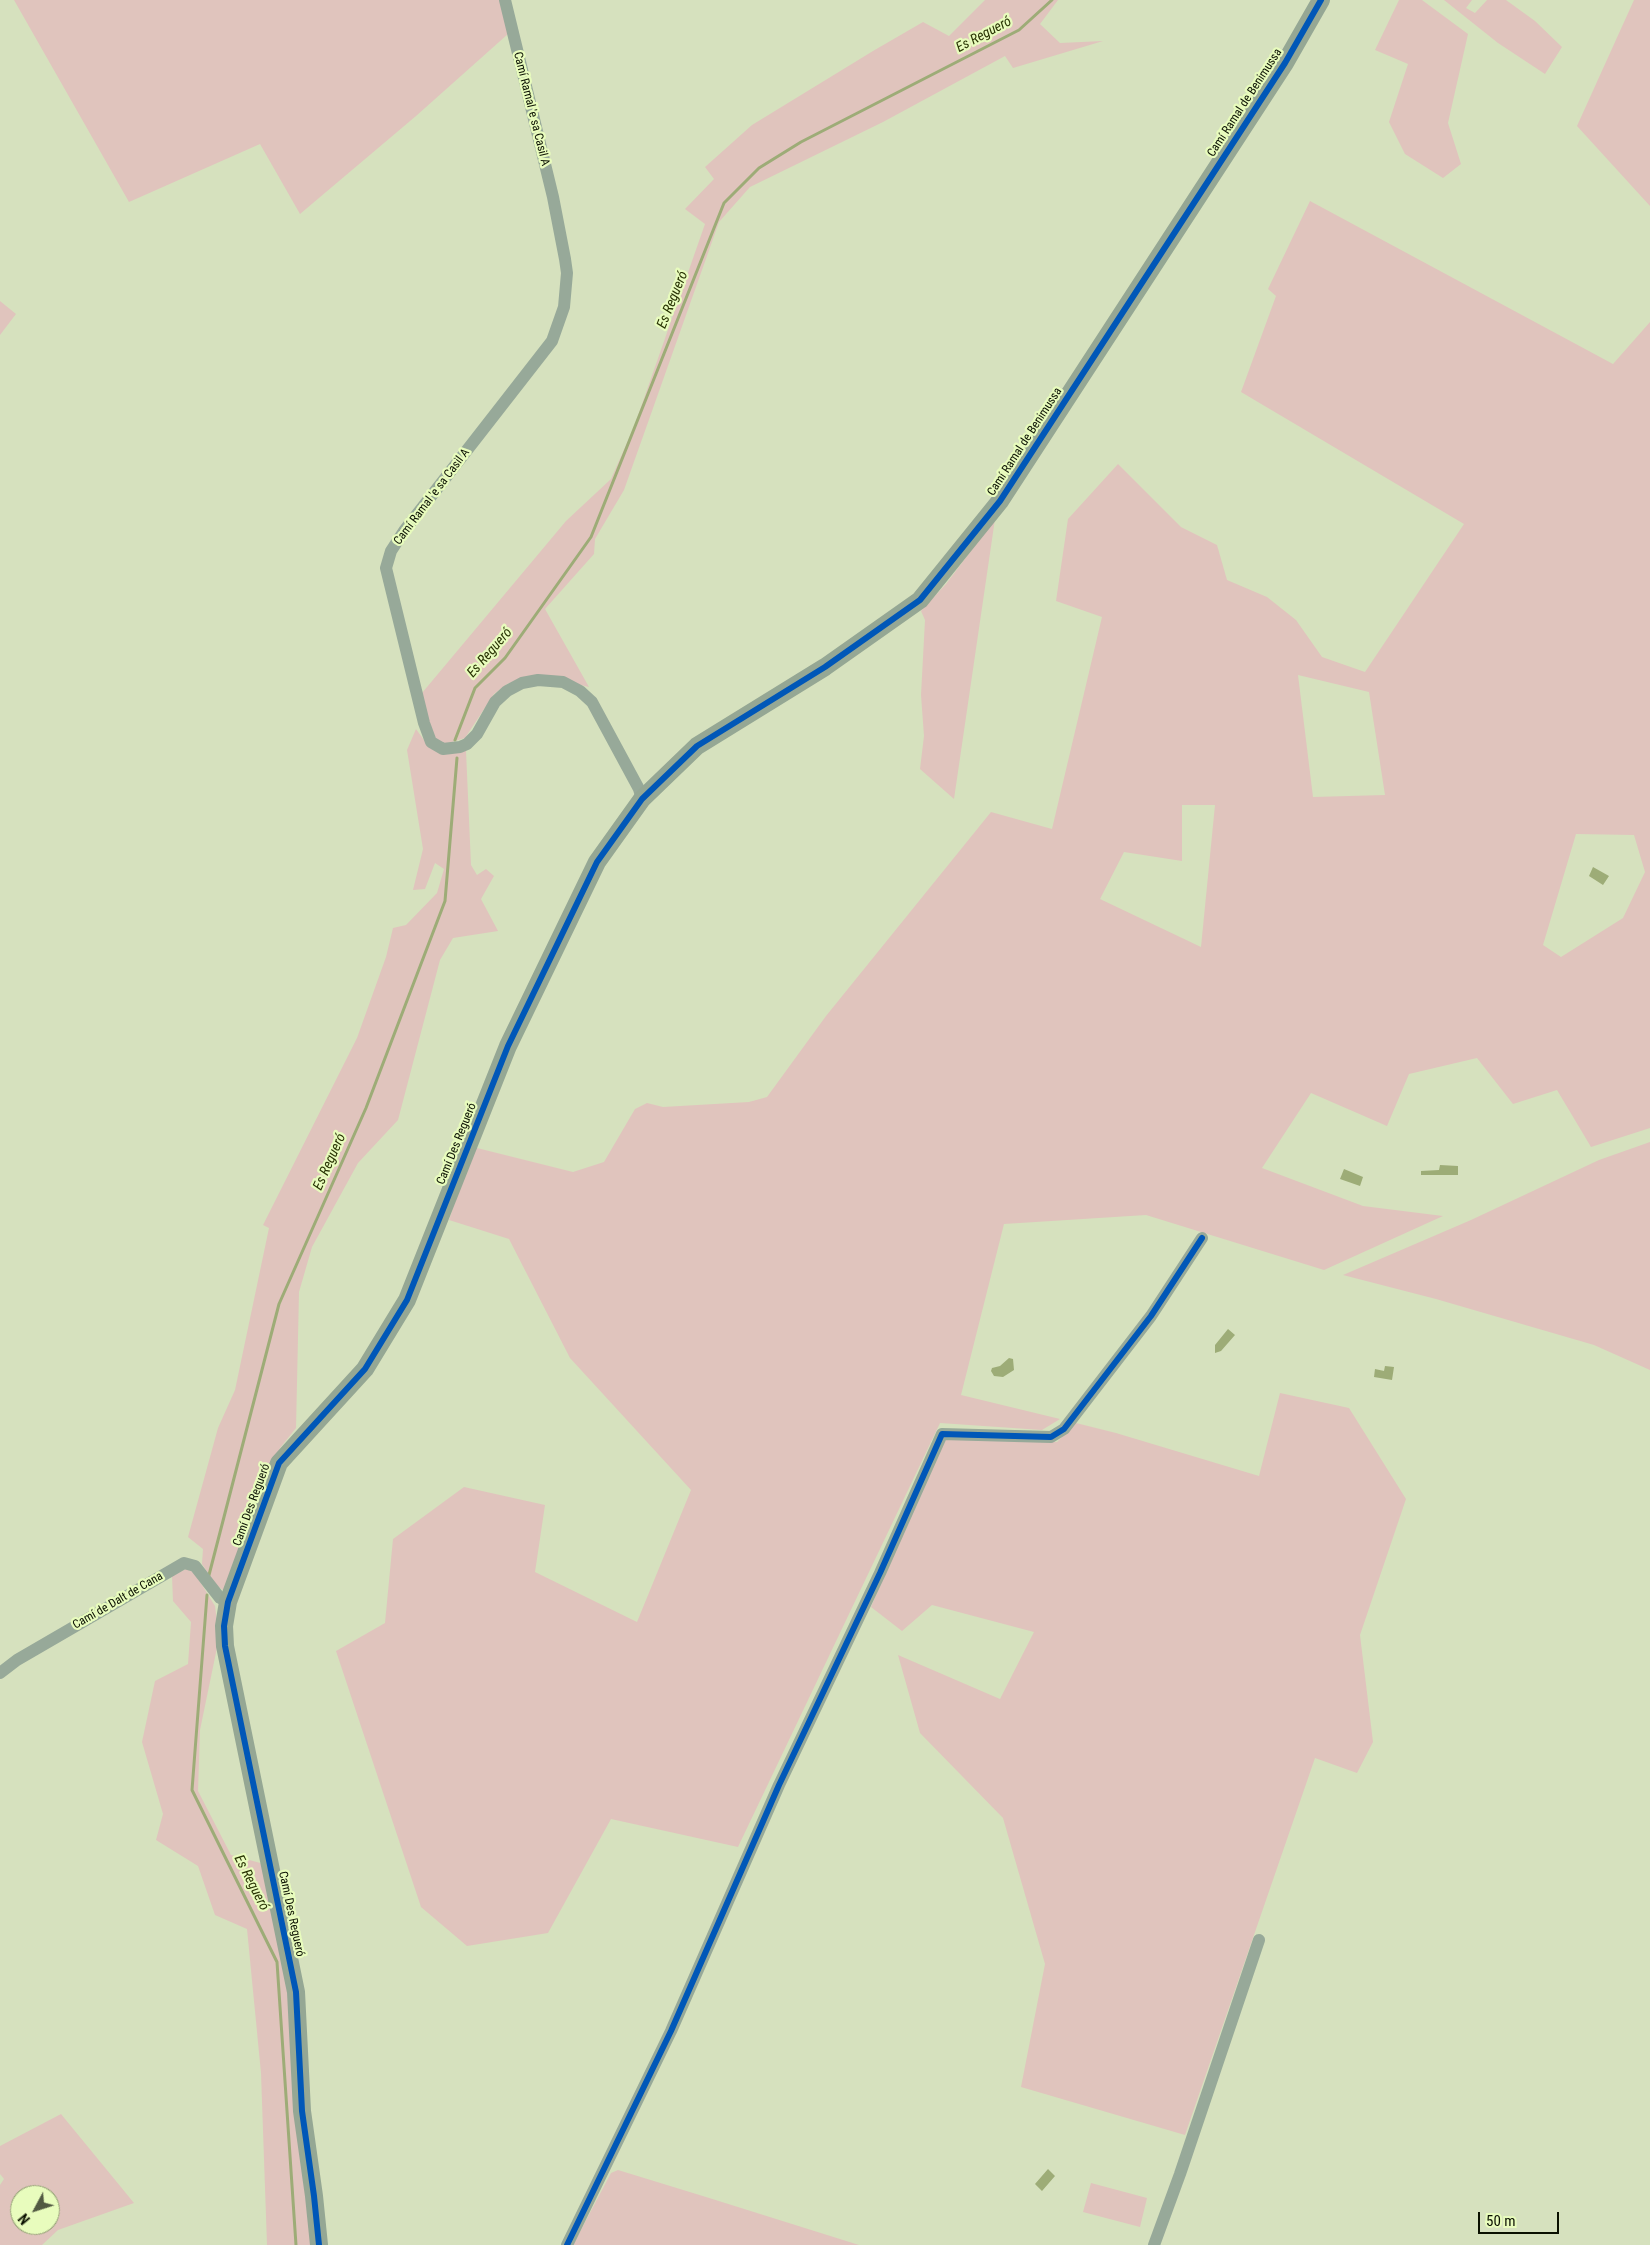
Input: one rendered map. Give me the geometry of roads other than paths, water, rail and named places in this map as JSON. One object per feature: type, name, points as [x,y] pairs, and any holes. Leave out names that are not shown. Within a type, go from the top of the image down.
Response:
[{"type":"street","name":"Camí Ramal 'e sa Casil A","points":[[505,0],[553,197],[567,273],[564,307],[552,341],[404,531],[391,551],[386,568],[426,730],[428,737],[435,746],[452,749],[467,744],[477,734],[495,702],[514,686],[538,680],[563,682],[580,691],[592,702],[639,788],[642,800]]},
{"type":"street","name":"Camí Ramal de Benimussa","points":[[642,800],[697,746],[825,667],[920,600],[1000,501],[1285,63],[1321,0]]},
{"type":"street","name":"Camí Des Regueró","points":[[318,2245],[314,2196],[302,2111],[296,1992],[225,1646],[224,1626],[228,1602],[279,1463],[365,1369],[407,1300],[508,1046],[597,862],[642,800]]},
{"type":"street","points":[[567,2245],[671,2031],[779,1785],[880,1573],[942,1434],[1052,1437],[1064,1429],[1151,1316],[1202,1238]]},
{"type":"street","name":"Camí de Dalt de Cana","points":[[0,1673],[25,1655],[184,1564],[195,1566],[220,1598],[228,1602]]},
{"type":"street","points":[[1154,2245],[1259,1940]]},
{"type":"waterway","name":"Es Regueró","points":[[455,740],[475,688],[505,658],[591,537],[724,203],[759,168],[801,142],[1019,30],[1052,0]]},
{"type":"waterway","name":"Es Regueró","points":[[209,1575],[279,1304],[366,1108],[445,901],[457,758]]},
{"type":"waterway","name":"Es Regueró","points":[[207,1595],[192,1790],[277,1962],[296,2245]]}]
